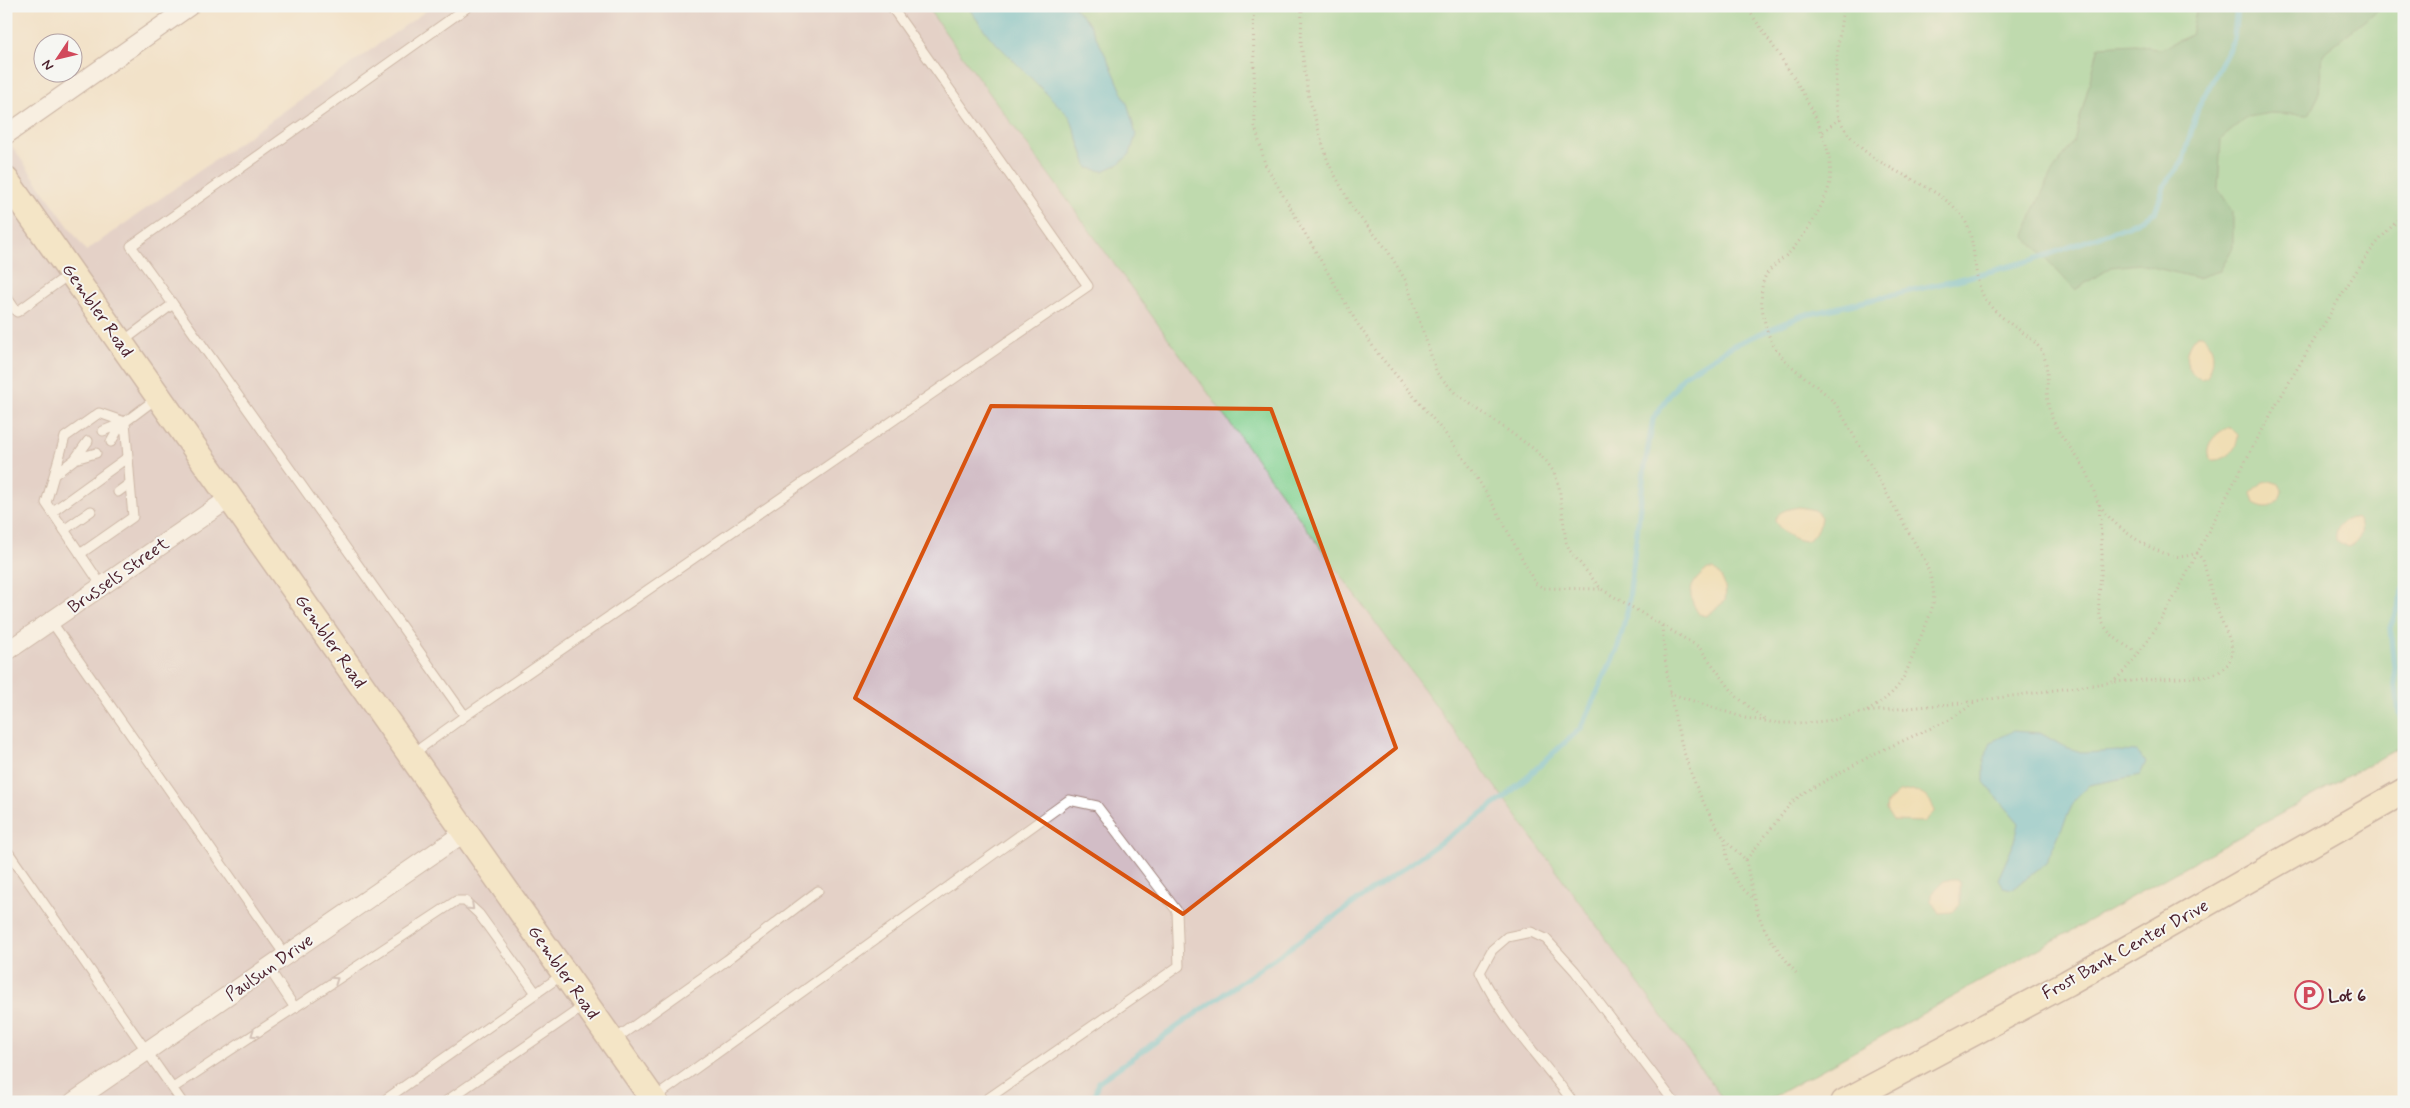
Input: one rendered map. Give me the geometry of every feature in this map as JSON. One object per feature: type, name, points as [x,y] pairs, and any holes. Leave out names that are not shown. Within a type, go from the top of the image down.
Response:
[{"type":"main road","name":"Gembler Road","points":[[10,192],[71,272],[654,1101]]},
{"type":"main road","name":"Frost Bank Center Drive","points":[[1844,1102],[2067,983],[2404,791]]},
{"type":"street","points":[[6,135],[190,6]]},
{"type":"street","name":"Brussels Street","points":[[6,652],[230,498]]},
{"type":"street","name":"Paulsun Drive","points":[[73,1102],[465,832]]},
{"type":"lane","points":[[464,716],[131,246],[469,6]]},
{"type":"lane","points":[[411,755],[464,716],[1088,286],[891,6]]},
{"type":"lane","points":[[6,296],[17,312],[71,272]]},
{"type":"lane","points":[[121,343],[173,304]]},
{"type":"lane","points":[[103,431],[123,424],[159,397]]},
{"type":"lane","points":[[102,586],[46,503],[65,437],[99,413],[123,424]]},
{"type":"lane","points":[[111,442],[123,424]]},
{"type":"lane","points":[[80,554],[133,517],[123,424]]},
{"type":"lane","points":[[54,475],[75,459],[88,441]]},
{"type":"lane","points":[[75,459],[96,453]]},
{"type":"lane","points":[[52,512],[128,457]]},
{"type":"lane","points":[[118,492],[130,484]]},
{"type":"lane","points":[[64,530],[91,511]]},
{"type":"lane","points":[[51,622],[285,955]]},
{"type":"lane","points":[[654,1101],[1069,800],[1096,806],[1177,911],[1179,966],[983,1102]]},
{"type":"lane","points":[[6,849],[182,1102]]},
{"type":"lane","points":[[612,1041],[727,960],[818,891]]},
{"type":"lane","points":[[173,1088],[456,901],[465,901],[479,914],[536,993]]},
{"type":"lane","points":[[1574,1102],[1518,1036],[1494,1000],[1480,972],[1492,950],[1508,937],[1531,932],[1546,939],[1575,971],[1674,1102]]},
{"type":"lane","points":[[268,967],[295,1008]]},
{"type":"lane","points":[[382,1102],[565,973]]},
{"type":"lane","points":[[445,1102],[586,1005]]},
{"type":"path","points":[[1254,6],[1255,126],[1259,146],[1279,189],[1352,316],[1379,355],[1444,432],[1471,468],[1497,511],[1535,583],[1543,588],[1601,589]]},
{"type":"path","points":[[1302,6],[1301,44],[1308,94],[1328,162],[1353,209],[1386,248],[1406,281],[1437,373],[1455,393],[1534,449],[1554,472],[1559,486],[1566,542],[1570,551],[1601,589],[1699,647],[1736,696],[1767,722]]},
{"type":"path","points":[[1746,6],[1783,63],[1823,132],[1828,154],[1830,182],[1818,212],[1791,252],[1765,276],[1760,300],[1773,346],[1787,362],[1826,393],[1836,406],[1925,561],[1933,581],[1934,600],[1932,614],[1909,671],[1893,693],[1865,712]]},
{"type":"path","points":[[1844,6],[1840,24],[1836,98],[1840,118],[1857,145],[1945,200],[1961,213],[1975,258],[1982,294],[1993,310],[2042,351],[2047,371],[2046,398],[2050,414],[2086,470],[2099,503],[2102,555],[2097,611],[2102,624],[2112,635],[2138,652]]},
{"type":"path","points":[[1823,132],[1840,118]]},
{"type":"path","points":[[2113,682],[2138,652],[2160,620],[2274,406],[2320,330],[2371,251],[2404,214]]},
{"type":"path","points":[[2099,503],[2118,525],[2162,552],[2176,557],[2197,553]]},
{"type":"path","points":[[1669,692],[1744,718],[1767,722],[1805,723],[1834,720],[1865,712],[1977,701],[2113,682],[2209,676],[2219,672],[2228,664],[2232,654],[2231,643],[2215,605],[2204,560],[2197,553]]},
{"type":"path","points":[[1662,625],[1669,692],[1684,750],[1698,788],[1725,839],[1746,860],[1753,898],[1761,920],[1770,939],[1796,973]]},
{"type":"path","points":[[1746,860],[1792,802],[1805,792],[1876,753],[1949,720],[1977,701]]},
{"type":"path","points":[[1725,839],[1726,859],[1733,875],[1740,887],[1753,898]]},
{"type":"highlighted area","points":[[991,406],[1271,409],[1396,748],[1183,914],[855,698]]},
{"type":"shaded area","points":[[433,6],[926,6],[1725,1102],[6,1102],[6,138],[86,251]]},
{"type":"green space","points":[[926,6],[2404,6],[2404,745],[1764,1102],[1725,1102]]},
{"type":"green space","points":[[2197,6],[2383,6],[2322,54],[2319,95],[2309,115],[2271,113],[2248,117],[2221,139],[2218,189],[2233,211],[2233,247],[2220,271],[2197,278],[2140,264],[2111,267],[2075,290],[2025,236],[2034,210],[2051,174],[2074,141],[2099,46],[2136,44],[2160,49],[2191,35]]},
{"type":"sand","points":[[2197,335],[2202,335],[2207,339],[2213,355],[2210,372],[2207,377],[2201,379],[2191,371],[2187,359],[2189,347]]},
{"type":"sand","points":[[2230,427],[2238,435],[2236,445],[2230,454],[2222,459],[2211,460],[2208,455],[2209,445],[2220,432]]},
{"type":"sand","points":[[2270,481],[2279,484],[2282,490],[2279,500],[2273,506],[2268,507],[2254,503],[2251,493],[2263,482]]},
{"type":"sand","points":[[1799,507],[1815,510],[1821,517],[1819,528],[1808,541],[1798,540],[1789,536],[1775,521],[1781,512]]},
{"type":"sand","points":[[2352,518],[2358,519],[2361,532],[2358,540],[2347,547],[2336,540],[2336,532],[2341,523]]},
{"type":"sand","points":[[1708,569],[1714,569],[1720,576],[1724,584],[1726,596],[1725,601],[1706,616],[1699,614],[1691,594],[1697,579]]},
{"type":"sand","points":[[1912,790],[1930,800],[1934,812],[1924,822],[1893,821],[1886,810],[1887,803],[1899,792]]},
{"type":"sand","points":[[1957,879],[1960,883],[1960,905],[1952,912],[1939,913],[1931,901],[1931,894],[1944,881]]},
{"type":"water","points":[[967,6],[1073,6],[1089,23],[1111,66],[1128,106],[1136,135],[1130,154],[1119,164],[1103,171],[1088,168],[1070,117],[989,36]]},
{"type":"water","points":[[2013,731],[2040,733],[2063,746],[2084,753],[2137,752],[2146,762],[2140,775],[2089,785],[2075,799],[2046,863],[2012,889],[2003,887],[1998,879],[2015,841],[2019,823],[1984,782],[1984,760],[1991,742]]},
{"type":"waterway","points":[[1093,1102],[1098,1082],[1504,798],[1581,728],[1618,647],[1628,608],[1644,472],[1653,419],[1683,376],[1732,346],[1801,316],[1957,280],[2033,260],[2128,226],[2155,212],[2165,184],[2182,163],[2198,108],[2234,39],[2237,6]]},
{"type":"waterway","points":[[2404,589],[2390,628],[2399,714],[2404,723]]},
{"type":"place","name":"Lot 6","points":[[2309,995]]}]
